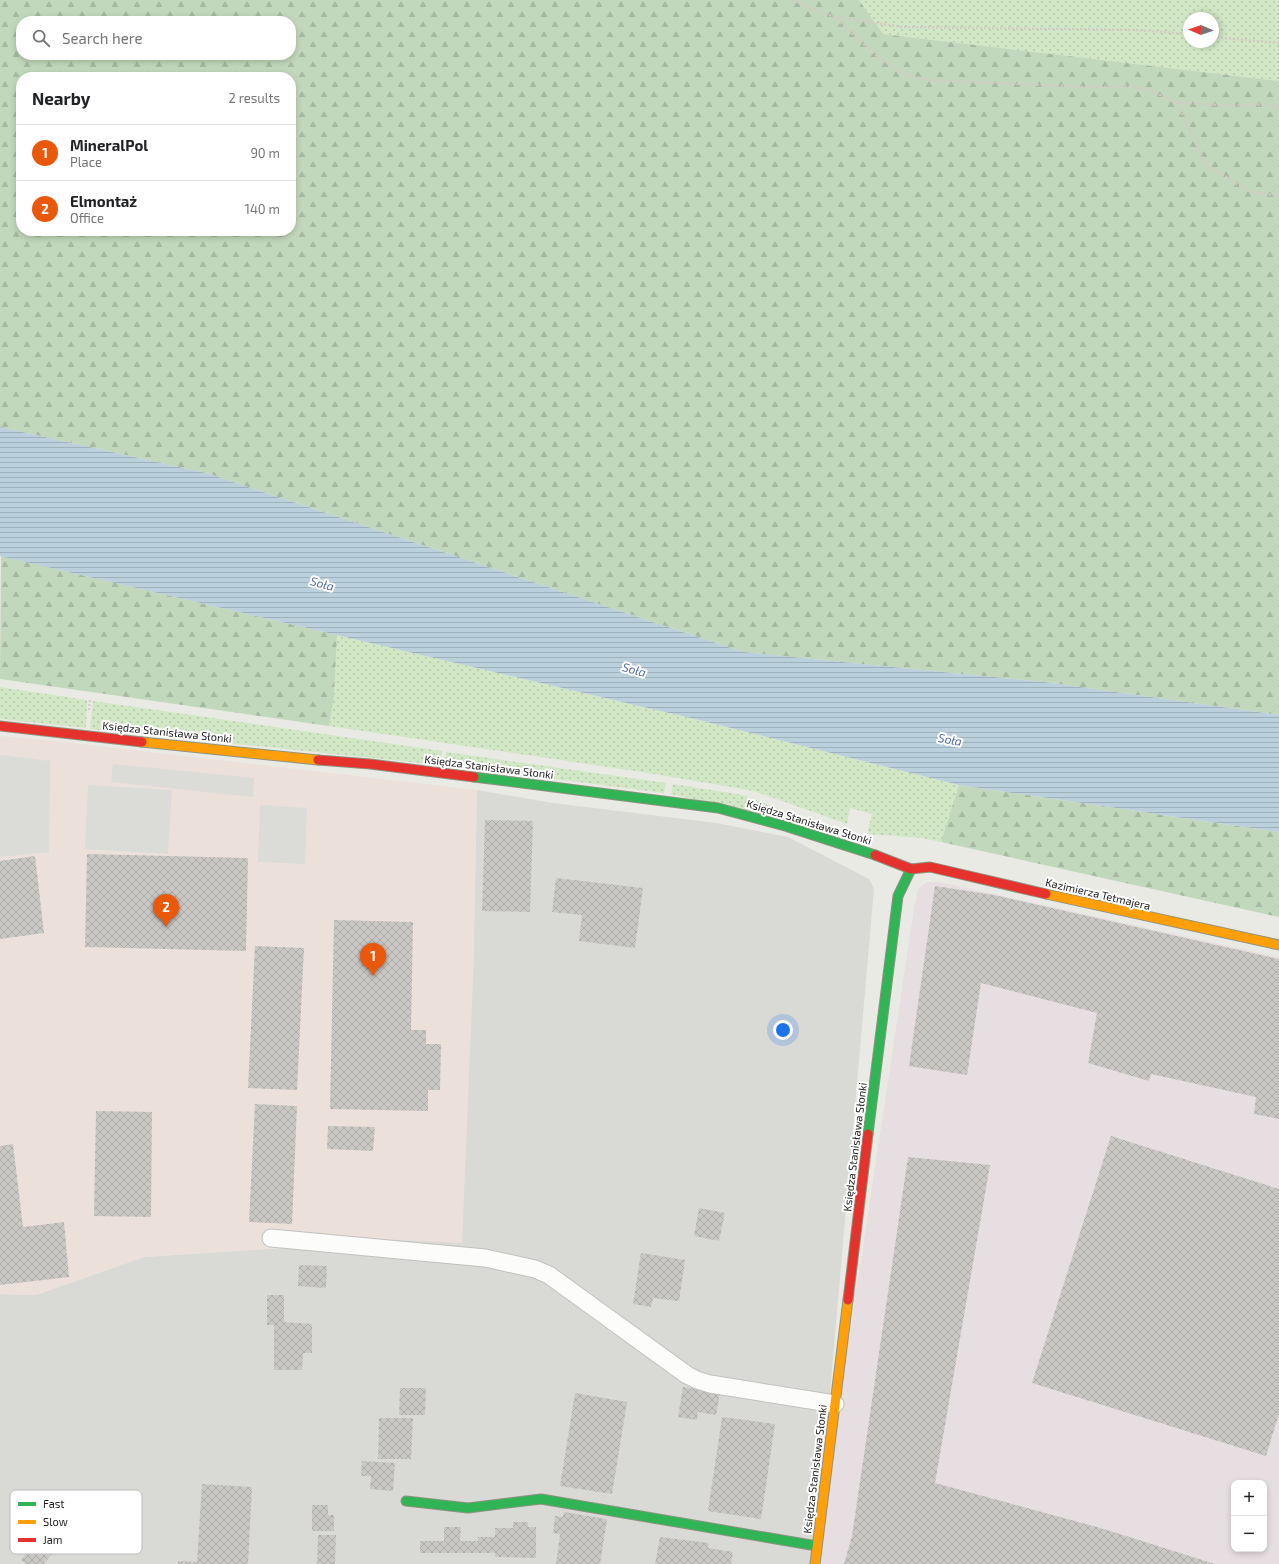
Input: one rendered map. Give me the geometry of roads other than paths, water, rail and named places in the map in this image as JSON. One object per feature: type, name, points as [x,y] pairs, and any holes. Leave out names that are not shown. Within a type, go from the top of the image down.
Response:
[{"type":"street","name":"Księdza Stanisława Słonki","points":[[0,726],[274,756],[370,764],[718,808],[785,826],[869,853],[911,869],[898,896],[815,1564]]},
{"type":"street","name":"Kazimierza Tetmajera","points":[[911,869],[930,867],[1101,907],[1279,945]]},
{"type":"street","points":[[406,1501],[468,1508],[541,1500],[817,1546]]},
{"type":"lane","points":[[271,1238],[485,1258],[535,1269],[549,1276],[697,1380],[710,1384],[835,1404]]},
{"type":"water","name":"Soła","points":[[0,427],[206,473],[743,652],[1044,682],[1279,715],[1279,832],[959,785],[699,720],[0,556]]},
{"type":"place","name":"Elmontaż","points":[[166,927]]},
{"type":"place","name":"MineralPol","points":[[373,976]]}]
